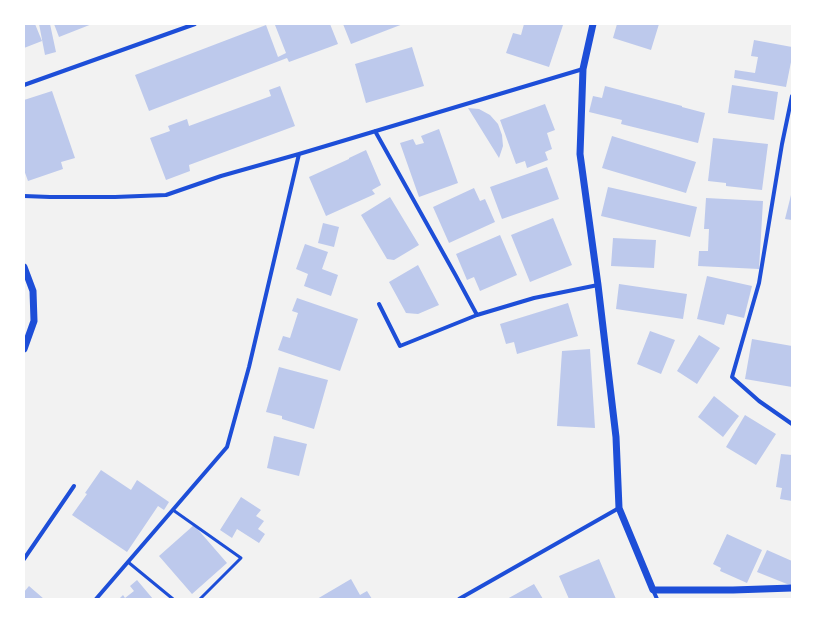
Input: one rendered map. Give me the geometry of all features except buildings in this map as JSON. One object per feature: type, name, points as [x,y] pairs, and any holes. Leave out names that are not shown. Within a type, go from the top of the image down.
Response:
[{"type":"street","points":[[24,85],[195,24]]},
{"type":"street","points":[[593,24],[583,69],[580,154],[598,284],[616,437],[619,508],[657,599]]},
{"type":"street","points":[[24,196],[116,197],[166,195],[221,176],[583,69]]},
{"type":"street","points":[[792,96],[782,144],[759,283],[732,377],[759,401],[792,424]]},
{"type":"street","points":[[375,131],[477,314]]},
{"type":"street","points":[[96,599],[227,447],[249,367],[299,154]]},
{"type":"street","points":[[24,267],[33,291],[34,321],[24,349]]},
{"type":"street","points":[[379,304],[400,346],[477,314],[534,298],[598,284]]},
{"type":"street","points":[[24,559],[74,486]]},
{"type":"street","points":[[459,599],[619,508]]},
{"type":"street","points":[[653,590],[792,588]]},
{"type":"lane","points":[[173,510],[241,558],[200,599]]},
{"type":"lane","points":[[128,562],[174,599]]}]
